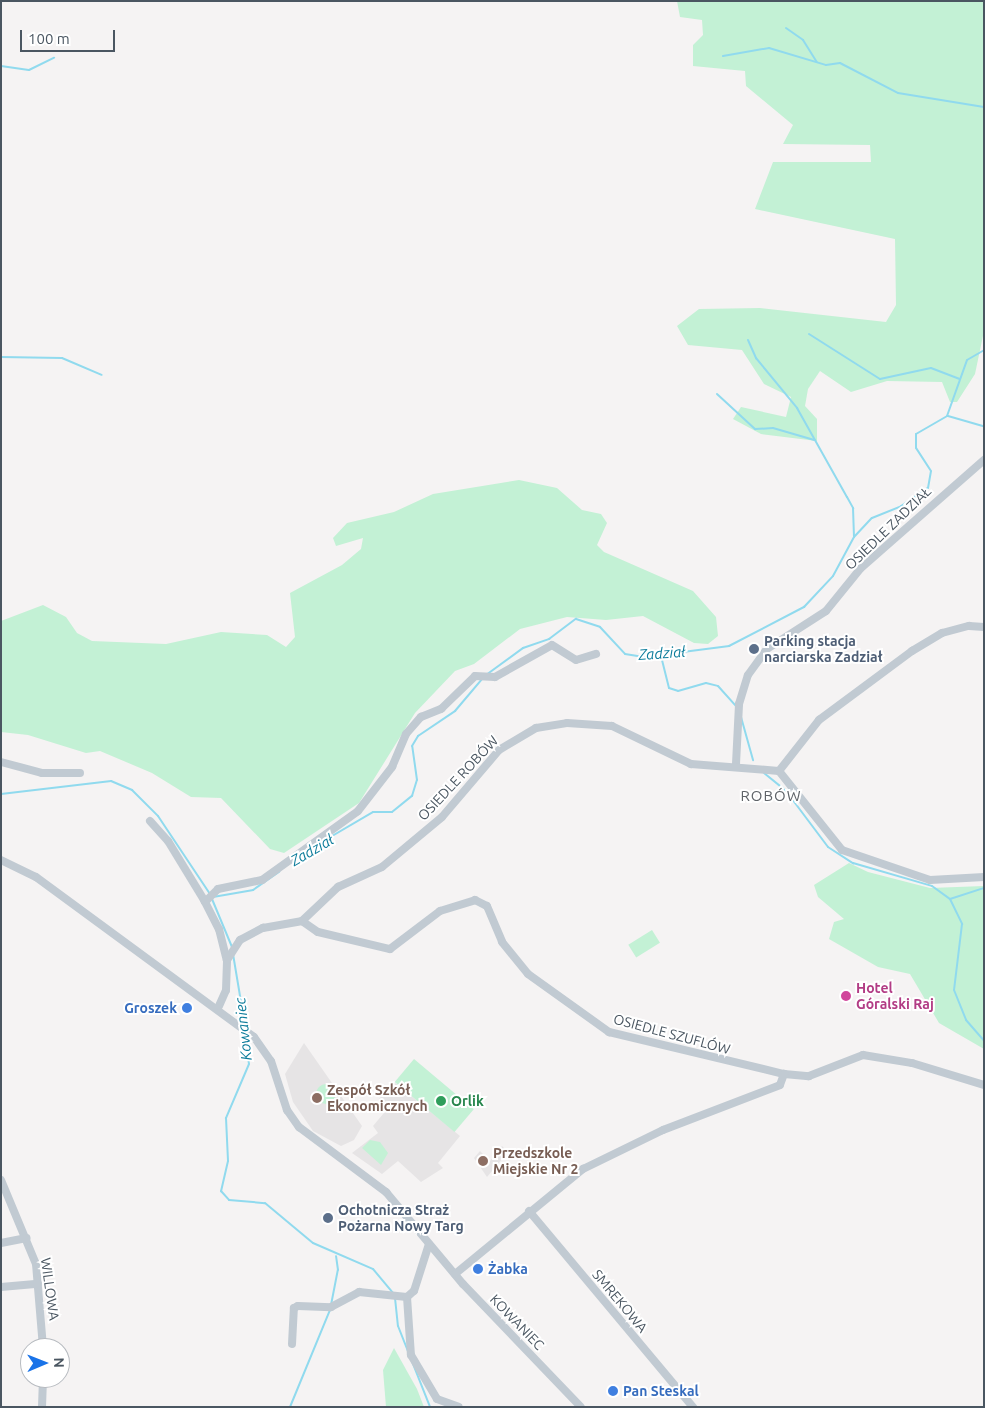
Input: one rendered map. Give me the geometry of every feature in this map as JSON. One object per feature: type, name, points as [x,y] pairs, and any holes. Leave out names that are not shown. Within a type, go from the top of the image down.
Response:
[{"type":"street","name":"OSIEDLE ZADZIAŁ","points":[[736,764],[740,742],[737,718],[738,704],[748,675],[767,649],[826,611],[868,561],[984,460]]},
{"type":"street","points":[[984,628],[970,626],[942,633],[912,651],[819,720],[780,772],[842,850],[930,880],[984,877]]},
{"type":"street","points":[[205,902],[218,889],[262,880],[358,811],[392,767],[406,734],[421,717],[440,709],[470,680],[485,676],[552,645],[576,660],[596,654]]},
{"type":"street","name":"OSIEDLE ROBÓW","points":[[302,921],[338,887],[382,867],[442,817],[498,750],[536,728],[567,723],[612,726],[691,764],[736,764],[780,772]]},
{"type":"street","points":[[1,762],[42,773],[80,773]]},
{"type":"street","points":[[150,821],[168,841],[205,902],[228,957],[226,990],[219,1006]]},
{"type":"street","name":"KOWANIEC","points":[[1,860],[27,871],[219,1006],[254,1037],[271,1061],[287,1110],[299,1127],[373,1180],[455,1274],[581,1407]]},
{"type":"street","name":"OSIEDLE SZUFLÓW","points":[[302,921],[318,932],[390,949],[440,911],[475,900],[487,906],[502,942],[528,974],[609,1032],[784,1074],[809,1076],[863,1055],[905,1061],[984,1084]]},
{"type":"street","points":[[228,957],[236,944],[263,928],[302,921]]},
{"type":"street","points":[[455,1274],[528,1211],[583,1169],[663,1130],[780,1085],[784,1074]]},
{"type":"street","name":"WILLOWA","points":[[1,1180],[28,1238],[38,1284],[42,1338]]},
{"type":"street","name":"SMREKOWA","points":[[528,1211],[693,1407]]},
{"type":"street","points":[[1,1244],[28,1238]]},
{"type":"street","points":[[292,1344],[294,1308],[298,1306],[331,1307],[359,1292],[389,1298],[404,1297],[414,1291],[429,1244]]},
{"type":"street","points":[[1,1287],[38,1284]]},
{"type":"street","points":[[404,1297],[411,1355],[437,1399],[459,1407]]},
{"type":"street","points":[[42,1407],[43,1388]]},
{"type":"shaded area","name":"Zespół Szkół Ekonomicznych","points":[[304,1043],[362,1126],[354,1140],[341,1146],[313,1131],[293,1102],[285,1074]]},
{"type":"shaded area","points":[[394,1082],[460,1136],[438,1163],[443,1168],[421,1182],[398,1161],[382,1174],[352,1153],[378,1133],[373,1126],[389,1107],[379,1099]]},
{"type":"shaded area","name":"Przedszkole Miejskie Nr 2","points":[[502,1146],[508,1152],[487,1177],[474,1158],[480,1151],[490,1161]]},
{"type":"green space","points":[[677,1],[984,1],[984,331],[975,374],[957,402],[950,402],[942,382],[887,381],[851,392],[820,371],[808,389],[805,406],[817,419],[817,441],[761,434],[733,419],[741,407],[786,417],[791,397],[764,384],[742,350],[688,345],[677,326],[699,309],[760,308],[886,322],[896,305],[895,239],[755,209],[773,162],[871,162],[870,145],[783,144],[793,125],[746,86],[745,71],[693,66],[693,45],[703,35],[702,20],[680,17]]},
{"type":"green space","points":[[519,480],[557,488],[582,510],[601,514],[607,523],[597,545],[604,552],[693,591],[716,617],[718,636],[708,644],[694,643],[643,616],[606,620],[567,617],[520,629],[474,664],[455,671],[415,713],[359,803],[284,853],[270,849],[221,798],[191,797],[152,773],[100,751],[86,753],[28,735],[1,732],[1,621],[43,605],[66,617],[77,633],[92,641],[166,644],[221,632],[267,635],[286,647],[295,637],[290,593],[342,565],[361,549],[363,538],[336,546],[333,538],[347,523],[394,512],[433,494]]},
{"type":"green space","points":[[849,863],[868,872],[930,888],[984,886],[984,1049],[939,1023],[910,974],[878,967],[829,939],[834,922],[844,919],[818,897],[814,885]]},
{"type":"green space","points":[[652,930],[660,943],[636,958],[628,945]]},
{"type":"green space","name":"Orlik","points":[[414,1059],[474,1109],[454,1132],[395,1082]]},
{"type":"green space","points":[[326,1084],[333,1087],[336,1094],[333,1101],[326,1104],[319,1101],[316,1094],[319,1087]]},
{"type":"green space","points":[[370,1140],[380,1142],[388,1153],[381,1165],[362,1148]]},
{"type":"green space","points":[[394,1348],[417,1389],[424,1407],[386,1407],[383,1370]]},
{"type":"waterway","points":[[786,28],[803,40],[817,62]]},
{"type":"waterway","points":[[723,56],[769,48],[826,65],[840,63],[898,93],[984,107]]},
{"type":"waterway","points":[[1,66],[29,70],[54,58]]},
{"type":"waterway","points":[[809,334],[880,379],[931,368],[959,379]]},
{"type":"waterway","points":[[748,340],[756,358],[797,408],[853,508],[854,537]]},
{"type":"waterway","name":"Zadział","points":[[486,675],[523,648],[549,639],[576,619],[600,627],[625,654],[644,657],[729,646],[804,607],[833,576],[854,537],[872,518],[901,506],[928,488],[931,471],[916,448],[916,434],[947,416],[967,360],[984,350]]},
{"type":"waterway","points":[[1,357],[62,358],[102,375]]},
{"type":"waterway","points":[[717,394],[755,429],[773,428],[814,440]]},
{"type":"waterway","points":[[948,416],[984,426]]},
{"type":"waterway","points":[[661,656],[669,688],[678,691],[706,683],[718,686],[736,706]]},
{"type":"waterway","name":"Zadział","points":[[315,846],[373,812],[392,812],[412,796],[417,780],[412,746],[418,736],[455,711],[483,678]]},
{"type":"waterway","points":[[741,717],[753,760]]},
{"type":"waterway","points":[[764,773],[786,791],[828,847],[853,863],[932,886],[950,899],[984,888]]},
{"type":"waterway","name":"Kowaniec","points":[[1,794],[111,781],[132,790],[158,816],[210,894]]},
{"type":"waterway","name":"Zadział","points":[[295,860],[303,855]]},
{"type":"waterway","name":"Zadział","points":[[213,897],[253,890],[279,872]]},
{"type":"waterway","name":"Kowaniec","points":[[212,899],[232,947]]},
{"type":"waterway","points":[[950,899],[962,924],[954,990],[966,1020],[984,1041]]},
{"type":"waterway","name":"Kowaniec","points":[[233,954],[245,1026]]},
{"type":"waterway","name":"Kowaniec","points":[[246,1036],[249,1064],[226,1118],[228,1161],[221,1191],[229,1200],[265,1203],[313,1243],[373,1269],[394,1294]]},
{"type":"waterway","points":[[331,1305],[338,1270],[336,1256]]},
{"type":"waterway","name":"Kowaniec","points":[[395,1298],[398,1326],[430,1407]]},
{"type":"waterway","points":[[290,1407],[330,1310]]},
{"type":"place","name":"Parking stacja narciarska Zadział","points":[[754,649]]},
{"type":"place","name":"Hotel Góralski Raj","points":[[846,996]]},
{"type":"place","name":"Groszek","points":[[187,1008]]},
{"type":"place","name":"Zespół Szkół Ekonomicznych","points":[[317,1098]]},
{"type":"place","name":"Orlik","points":[[441,1101]]},
{"type":"place","name":"Przedszkole Miejskie Nr 2","points":[[483,1161]]},
{"type":"place","name":"Ochotnicza Straż Pożarna Nowy Targ","points":[[328,1218]]},
{"type":"place","name":"Żabka","points":[[478,1269]]},
{"type":"place","name":"Pan Steskal","points":[[613,1391]]},
{"type":"district","name":"ROBÓW","points":[[771,796]]}]
